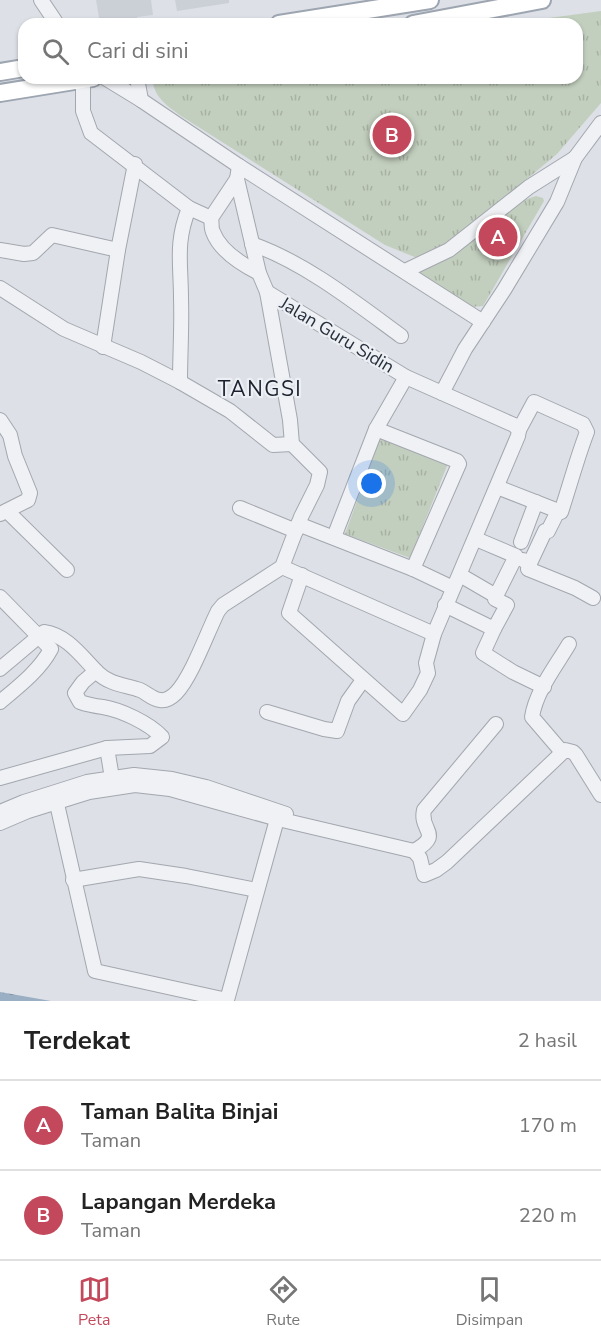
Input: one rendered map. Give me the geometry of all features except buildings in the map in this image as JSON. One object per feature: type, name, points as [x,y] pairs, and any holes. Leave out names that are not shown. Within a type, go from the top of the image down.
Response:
[{"type":"main road","points":[[317,18],[430,0]]},
{"type":"main road","points":[[445,18],[542,0]]},
{"type":"main road","points":[[0,72],[18,69]]},
{"type":"main road","points":[[0,93],[57,84]]},
{"type":"street","points":[[41,0],[53,18]]},
{"type":"street","points":[[87,84],[83,111],[91,133],[135,164],[189,208],[211,218]]},
{"type":"street","points":[[115,84],[141,100],[238,173],[405,271],[483,322]]},
{"type":"street","points":[[138,84],[141,100]]},
{"type":"street","points":[[442,393],[465,349],[557,202],[575,158],[601,123]]},
{"type":"street","points":[[405,271],[449,250],[529,187],[575,158]]},
{"type":"street","points":[[103,347],[118,250],[135,164]]},
{"type":"street","points":[[238,173],[211,218],[213,233],[224,248],[242,264],[259,273]]},
{"type":"street","points":[[0,669],[44,632],[58,635],[68,642],[103,678],[143,691],[152,698],[161,700],[170,698],[178,692],[218,610],[282,567],[297,527],[317,485],[320,471],[292,444],[290,420],[267,292],[259,273],[238,173]]},
{"type":"street","points":[[180,382],[182,297],[178,256],[183,224],[189,208]]},
{"type":"street","points":[[0,250],[24,254],[33,253],[52,235],[118,250]]},
{"type":"street","points":[[252,244],[274,252],[352,300],[401,336]]},
{"type":"street","points":[[0,288],[64,329],[141,362],[180,382],[230,411],[273,445],[292,444]]},
{"type":"street","name":"Jalan Guru Sidin","points":[[267,292],[406,377],[514,425],[519,430]]},
{"type":"street","points":[[334,537],[376,429],[406,377]]},
{"type":"street","points":[[302,575],[289,613],[403,714],[420,690],[428,673],[426,663],[445,605],[476,539],[519,430],[534,402],[583,424],[587,432],[576,460],[575,470],[561,512],[558,511],[548,531],[545,531],[528,569],[593,598]]},
{"type":"street","points":[[0,420],[10,435],[15,456],[30,493],[28,500],[3,513],[68,570]]},
{"type":"street","points":[[376,429],[457,461],[459,464],[413,569]]},
{"type":"street","points":[[497,487],[558,511]]},
{"type":"street","points":[[521,542],[536,502]]},
{"type":"street","points":[[240,508],[334,537],[413,569],[496,596]]},
{"type":"street","points":[[476,539],[530,563]]},
{"type":"street","points":[[516,557],[495,599],[507,605],[483,654],[544,687]]},
{"type":"street","points":[[282,567],[434,634]]},
{"type":"street","points":[[0,597],[51,649],[48,656],[16,690],[0,702]]},
{"type":"street","points":[[445,605],[494,629]]},
{"type":"street","points":[[562,752],[532,717],[544,687],[569,644]]},
{"type":"street","points":[[0,778],[106,748],[150,746],[162,737],[154,728],[132,717],[80,702],[75,693],[83,682],[96,671]]},
{"type":"street","points":[[267,711],[337,731],[348,701],[363,680]]},
{"type":"street","points":[[414,851],[427,842],[430,834],[423,819],[424,810],[496,724]]},
{"type":"street","points":[[106,748],[112,778]]},
{"type":"street","points":[[0,823],[28,812],[87,782],[135,775],[172,778],[206,787],[303,824],[414,851],[420,858],[424,875],[447,862],[562,752],[568,750],[576,755],[601,795]]},
{"type":"street","points":[[0,812],[24,802],[135,785],[170,789],[278,815]]},
{"type":"street","points":[[53,799],[95,971],[226,1000],[278,815]]},
{"type":"street","points":[[73,880],[139,869],[256,890]]},
{"type":"shaded area","points":[[96,0],[151,0],[153,15],[137,18],[99,18]]},
{"type":"shaded area","points":[[175,0],[229,0],[229,3],[177,11]]},
{"type":"green space","points":[[601,11],[601,103],[557,154],[445,247],[417,258],[385,245],[181,116],[160,98],[153,84],[583,84],[583,18],[549,18]]},
{"type":"green space","points":[[536,196],[543,198],[544,201],[483,306],[470,307],[419,275],[416,268],[439,263],[524,200]]},
{"type":"green space","points":[[381,435],[449,461],[410,558],[345,534]]},
{"type":"water","points":[[0,992],[51,1001],[0,1001]]},
{"type":"place","name":"Lapangan Merdeka","points":[[392,135]]},
{"type":"place","name":"Taman Balita Binjai","points":[[498,237]]},
{"type":"district","name":"TANGSI","points":[[260,389]]}]
